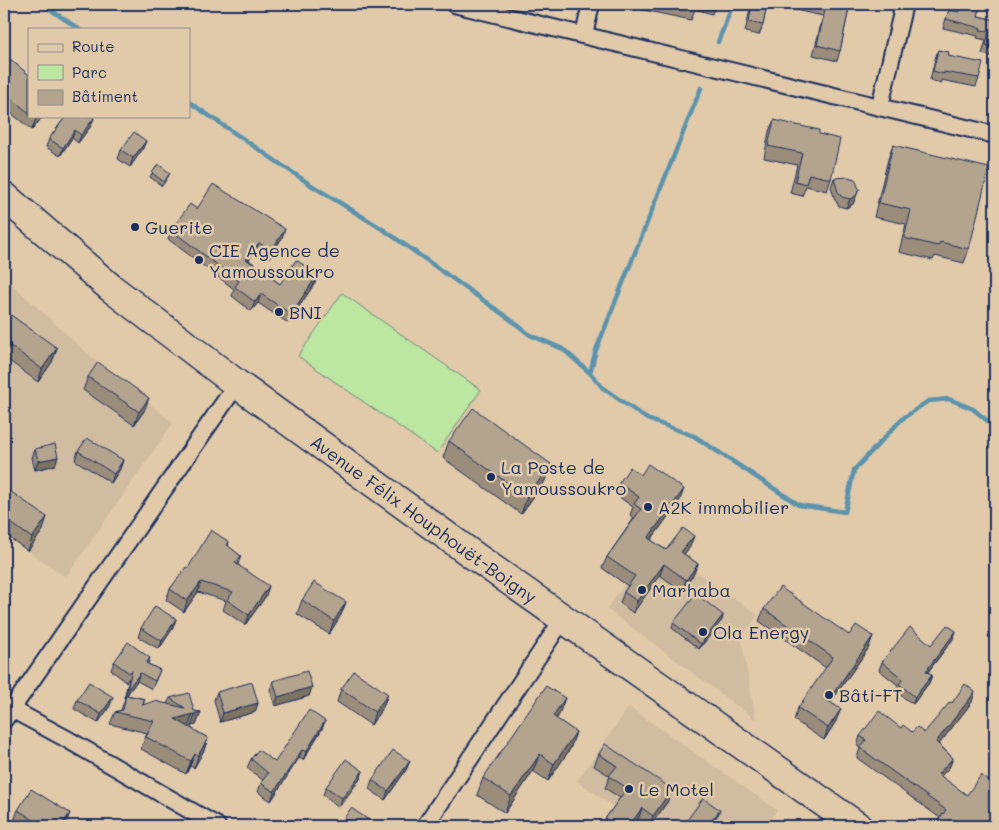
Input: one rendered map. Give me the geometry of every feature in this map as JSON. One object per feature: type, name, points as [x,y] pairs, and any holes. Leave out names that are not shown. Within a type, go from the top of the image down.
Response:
[{"type":"highway","name":"Avenue Félix Houphouët-Boigny","points":[[4,196],[111,288],[237,384],[563,619],[858,826]]},
{"type":"street","points":[[454,4],[995,135]]},
{"type":"street","points":[[584,34],[591,4]]},
{"type":"street","points":[[880,106],[904,4]]},
{"type":"street","points":[[217,826],[65,738],[6,711],[237,384]]},
{"type":"street","points":[[425,826],[563,619]]},
{"type":"shaded area","points":[[4,277],[88,354],[173,423],[66,577],[4,534]]},
{"type":"shaded area","points":[[654,542],[758,615],[741,638],[756,720],[607,609],[625,584],[602,568]]},
{"type":"shaded area","points":[[629,707],[777,810],[766,826],[641,826],[577,781]]},
{"type":"green space","points":[[342,293],[481,390],[437,453],[298,356]]},
{"type":"building","points":[[675,4],[697,4],[696,8]]},
{"type":"building","points":[[752,4],[767,4],[763,25],[749,22]]},
{"type":"building","points":[[816,4],[850,4],[840,51],[817,45],[826,6]]},
{"type":"building","points":[[961,4],[981,4],[978,16],[995,20],[995,47],[986,45],[989,31],[946,19],[949,10],[959,12]]},
{"type":"building","points":[[938,50],[949,52],[948,56],[983,63],[979,78],[933,71]]},
{"type":"building","points":[[4,54],[28,74],[28,112],[11,98],[4,106]]},
{"type":"building","points":[[65,118],[94,118],[81,135],[75,130],[63,148],[49,139]]},
{"type":"building","points":[[774,120],[819,130],[819,134],[840,139],[831,179],[809,174],[806,184],[795,181],[802,153],[768,146]]},
{"type":"building","points":[[134,132],[146,141],[133,158],[121,150]]},
{"type":"building","points":[[893,145],[989,168],[969,249],[940,242],[938,246],[904,238],[911,210],[879,203]]},
{"type":"building","points":[[158,164],[170,173],[164,182],[152,173]]},
{"type":"building","points":[[848,177],[855,179],[859,189],[856,196],[850,199],[842,197],[838,192],[834,178]]},
{"type":"building","points":[[213,184],[285,229],[271,251],[259,243],[246,259],[280,284],[296,260],[318,274],[291,314],[261,294],[255,302],[235,287],[239,281],[171,230],[190,204],[197,209]]},
{"type":"building","points":[[8,313],[57,348],[42,369],[4,341],[4,318]]},
{"type":"building","points":[[98,362],[149,398],[139,412],[88,377]]},
{"type":"building","points":[[473,408],[551,464],[527,497],[449,441]]},
{"type":"building","points":[[87,438],[123,460],[114,474],[78,451]]},
{"type":"building","points":[[55,444],[58,457],[38,461],[35,449]]},
{"type":"building","points":[[648,464],[684,489],[648,538],[666,550],[683,528],[694,536],[681,552],[698,564],[686,580],[664,564],[637,601],[624,592],[635,576],[607,557],[641,509],[634,504],[639,497],[619,483],[630,467],[641,475]]},
{"type":"building","points":[[4,487],[47,517],[32,538],[4,518]]},
{"type":"building","points":[[211,530],[229,542],[227,545],[241,556],[235,563],[269,586],[249,615],[227,600],[233,592],[201,582],[187,601],[170,589],[186,567],[188,568]]},
{"type":"building","points":[[314,582],[346,602],[334,621],[302,600]]},
{"type":"building","points":[[780,587],[849,635],[856,625],[873,636],[828,701],[841,709],[828,728],[798,708],[833,657],[764,609]]},
{"type":"building","points":[[696,594],[723,615],[701,644],[673,623]]},
{"type":"building","points":[[155,606],[176,619],[162,641],[141,628]]},
{"type":"building","points":[[947,625],[956,631],[926,671],[932,675],[915,697],[899,684],[903,679],[882,662],[910,627],[931,645]]},
{"type":"building","points":[[128,642],[150,658],[146,663],[160,670],[155,681],[140,673],[127,690],[132,670],[129,673],[114,662]]},
{"type":"building","points":[[307,671],[312,687],[278,697],[273,681]]},
{"type":"building","points":[[354,671],[388,694],[375,712],[341,689]]},
{"type":"building","points":[[89,682],[113,697],[101,714],[77,700]]},
{"type":"building","points":[[252,682],[258,703],[223,713],[217,692]]},
{"type":"building","points":[[965,684],[975,692],[936,742],[953,758],[938,774],[967,795],[981,775],[995,785],[995,826],[969,826],[960,820],[956,826],[944,826],[937,822],[946,810],[860,748],[866,740],[860,736],[879,711],[901,728],[903,725],[912,732],[917,727],[924,733],[950,702],[952,703]]},
{"type":"building","points":[[546,686],[565,698],[553,716],[576,732],[554,764],[540,754],[511,796],[483,778]]},
{"type":"building","points":[[189,693],[194,711],[201,712],[194,714],[195,716],[193,714],[175,719],[208,738],[198,756],[195,754],[191,761],[146,737],[154,721],[115,712],[123,710],[126,695],[145,699],[142,705],[155,701],[185,708],[170,698]]},
{"type":"building","points":[[309,710],[325,721],[306,752],[302,750],[274,792],[261,783],[268,773],[251,759],[258,750],[275,762]]},
{"type":"building","points":[[605,744],[672,789],[653,816],[642,808],[629,826],[615,826],[605,819],[627,788],[609,776],[617,766],[599,754]]},
{"type":"building","points":[[393,750],[410,761],[388,791],[372,780]]},
{"type":"building","points":[[346,759],[363,771],[342,798],[326,787]]},
{"type":"building","points":[[31,789],[70,813],[61,826],[43,826],[18,810]]},
{"type":"building","points":[[703,798],[720,810],[712,820],[721,826],[683,826]]},
{"type":"building","points":[[351,808],[369,820],[365,826],[339,826]]},
{"type":"waterway","points":[[42,4],[78,28]]},
{"type":"waterway","points":[[718,42],[733,4]]},
{"type":"waterway","points":[[590,373],[596,350],[701,88]]},
{"type":"waterway","points":[[190,103],[311,185],[384,230],[530,335],[563,349],[590,373],[603,388],[647,419],[694,436],[799,505],[845,512],[854,470],[902,419],[928,401],[949,399],[973,409],[995,427]]},
{"type":"place","name":"Guerite","points":[[135,227]]},
{"type":"place","name":"CIE Agence de Yamoussoukro","points":[[199,260]]},
{"type":"place","name":"BNI","points":[[279,312]]},
{"type":"place","name":"La Poste de Yamoussoukro","points":[[491,477]]},
{"type":"place","name":"A2K immobilier","points":[[648,507]]},
{"type":"place","name":"Marhaba","points":[[642,590]]},
{"type":"place","name":"Ola Energy","points":[[703,632]]},
{"type":"place","name":"Bâti-FT","points":[[829,695]]},
{"type":"place","name":"Le Motel","points":[[629,789]]}]
